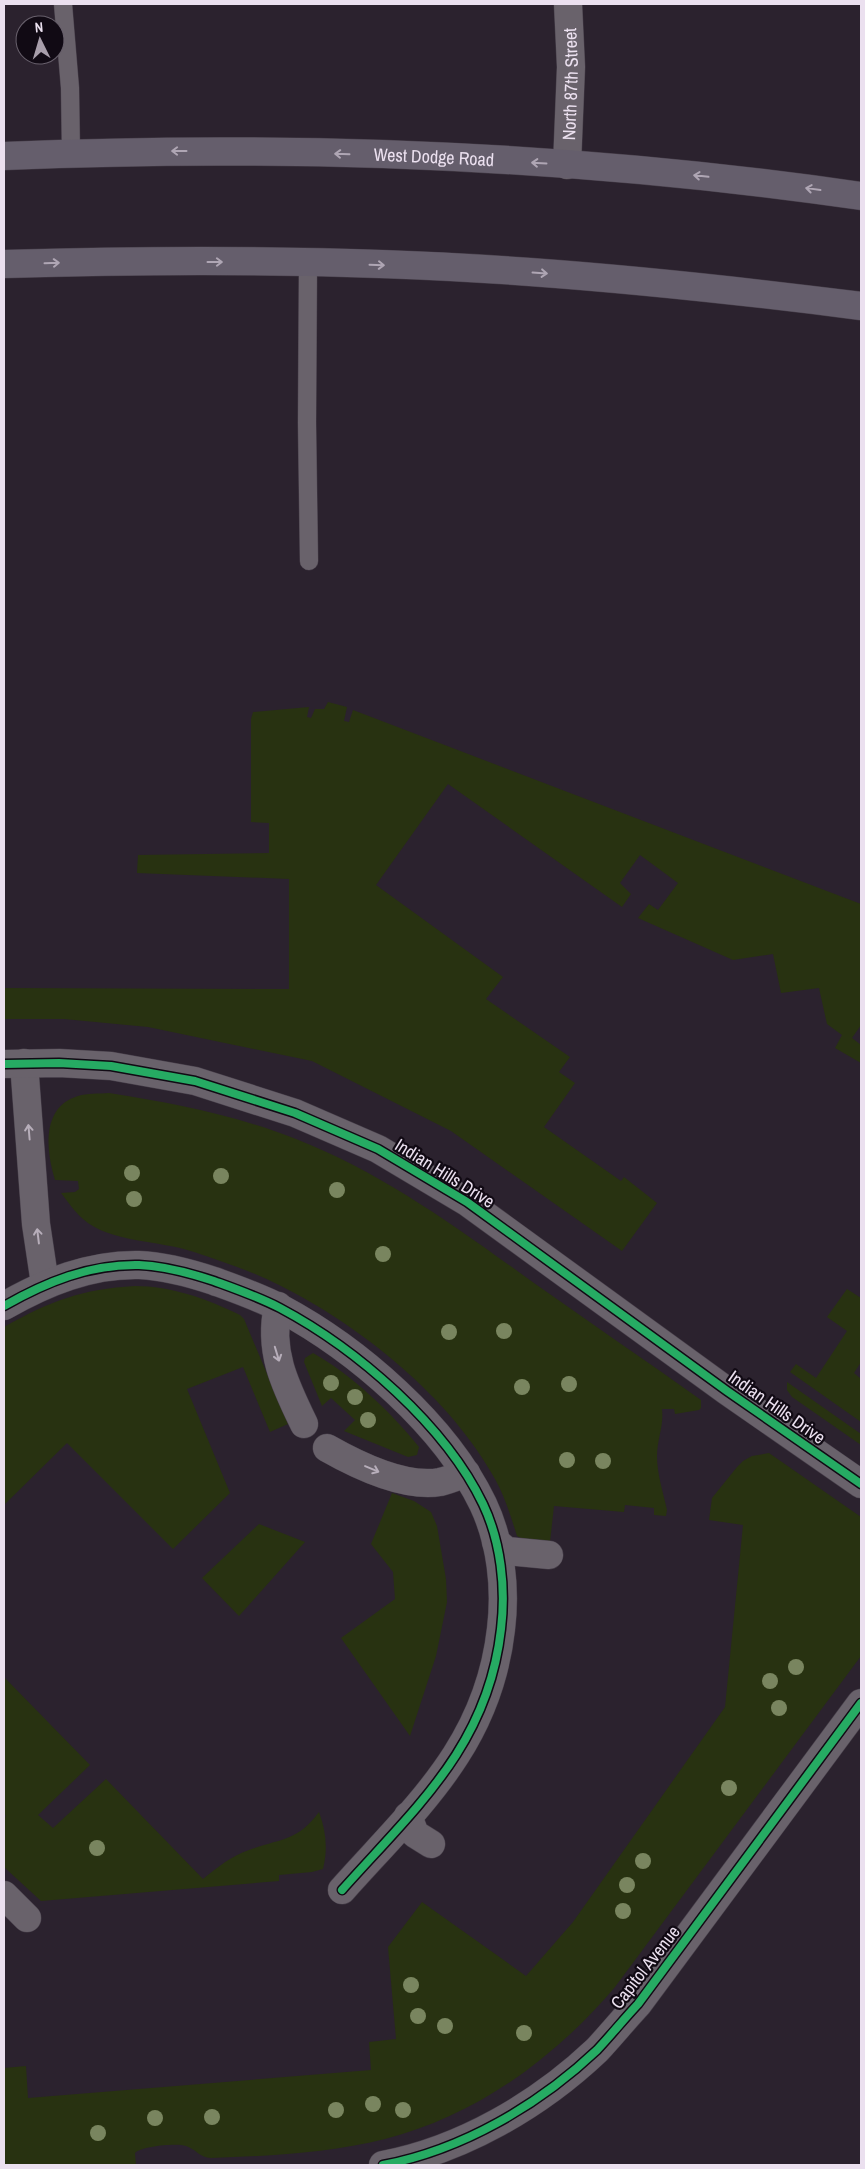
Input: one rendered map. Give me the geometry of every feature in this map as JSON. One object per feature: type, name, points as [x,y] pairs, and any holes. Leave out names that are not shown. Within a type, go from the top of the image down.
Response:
[{"type":"highway","name":"West Dodge Road","points":[[4,156],[279,152],[447,158],[567,165],[732,179],[861,196]]},
{"type":"highway","points":[[4,264],[96,261],[308,262],[528,272],[690,286],[861,306]]},
{"type":"highway","points":[[821,301],[861,295]]},
{"type":"street","name":"North 87th Street","points":[[567,165],[571,67],[568,4]]},
{"type":"street","points":[[14,1064],[45,1284]]},
{"type":"street","name":"Indian Hills Drive","points":[[14,1064],[111,1066],[195,1081],[295,1113],[378,1149],[467,1202],[728,1392],[861,1484]]},
{"type":"street","points":[[4,1306],[45,1284],[93,1269],[142,1265],[167,1268],[202,1277],[278,1306],[329,1338],[376,1374],[431,1429],[466,1473],[483,1503],[496,1542],[502,1582],[502,1614],[488,1693],[478,1718],[437,1784],[342,1890]]},
{"type":"street","points":[[278,1306],[274,1322],[274,1346],[288,1390],[304,1424]]},
{"type":"street","points":[[327,1448],[402,1480],[424,1483],[441,1482],[466,1473]]},
{"type":"street","points":[[496,1542],[507,1551],[549,1556]]},
{"type":"street","name":"Capitol Avenue","points":[[383,2165],[441,2148],[480,2132],[509,2116],[556,2085],[597,2049],[638,2004],[861,1703]]},
{"type":"street","points":[[408,1816],[415,1834],[431,1844]]},
{"type":"street","points":[[4,1895],[27,1918]]},
{"type":"lane","points":[[62,4],[70,88],[71,154]]},
{"type":"lane","points":[[308,262],[307,423],[309,561]]},
{"type":"green space","points":[[328,702],[347,707],[344,721],[349,722],[353,710],[861,904],[861,1025],[852,1038],[861,1045],[861,1063],[835,1048],[842,1035],[827,1024],[819,988],[781,993],[773,954],[733,960],[638,918],[649,904],[658,910],[678,883],[640,855],[620,883],[631,894],[622,907],[448,784],[376,885],[503,977],[486,999],[570,1057],[559,1072],[575,1083],[544,1127],[621,1181],[624,1177],[657,1203],[622,1251],[451,1131],[312,1061],[148,1027],[64,1019],[4,1019],[4,988],[289,989],[289,879],[137,873],[138,855],[269,853],[269,823],[251,822],[251,719],[253,712],[309,707],[307,717],[311,718],[315,709],[324,709]]},
{"type":"green space","points":[[109,1093],[157,1101],[250,1123],[296,1139],[359,1168],[390,1185],[449,1223],[701,1400],[701,1408],[699,1410],[675,1414],[674,1409],[662,1409],[657,1463],[667,1510],[666,1516],[654,1515],[654,1508],[625,1505],[624,1512],[554,1506],[550,1542],[523,1539],[517,1536],[499,1486],[476,1449],[429,1392],[372,1343],[310,1302],[258,1275],[180,1248],[107,1233],[83,1219],[61,1193],[75,1192],[79,1189],[78,1181],[55,1180],[50,1156],[49,1131],[52,1120],[66,1102],[82,1095]]},
{"type":"green space","points":[[135,1286],[162,1288],[189,1294],[240,1315],[244,1319],[288,1424],[270,1432],[243,1367],[187,1389],[230,1493],[173,1549],[67,1443],[4,1505],[4,1327],[52,1303],[82,1293]]},
{"type":"green space","points":[[847,1289],[861,1298],[861,1362],[854,1373],[861,1379],[861,1422],[790,1372],[796,1364],[816,1378],[847,1331],[827,1317]]},
{"type":"green space","points":[[313,1353],[342,1372],[384,1408],[419,1447],[417,1455],[408,1457],[344,1431],[355,1420],[331,1398],[322,1406],[304,1362],[305,1358]]},
{"type":"green space","points":[[787,1382],[861,1434],[861,1445],[792,1397],[787,1390]]},
{"type":"green space","points":[[769,1453],[861,1517],[861,1656],[615,1987],[567,2037],[512,2081],[482,2100],[451,2116],[419,2129],[364,2144],[321,2151],[211,2158],[204,2157],[186,2146],[175,2145],[145,2149],[135,2153],[136,2165],[4,2165],[4,2068],[26,2066],[28,2098],[371,2070],[369,2042],[396,2039],[388,1947],[422,1902],[526,1976],[573,1922],[725,1707],[743,1525],[709,1520],[712,1498],[743,1461],[752,1456]]},
{"type":"green space","points":[[392,1493],[414,1501],[431,1512],[437,1526],[446,1579],[447,1602],[436,1656],[410,1736],[341,1638],[395,1599],[393,1572],[371,1544]]},
{"type":"green space","points":[[259,1524],[305,1542],[239,1616],[202,1578]]},
{"type":"green space","points":[[4,1677],[90,1765],[38,1815],[53,1828],[106,1779],[203,1879],[236,1855],[296,1834],[311,1822],[319,1812],[326,1840],[323,1869],[279,1875],[279,1881],[41,1901],[4,1867],[4,1821],[6,1815],[4,1815]]},
{"type":"cycle path","points":[[4,1064],[59,1063],[111,1066],[195,1081],[295,1113],[378,1149],[467,1202],[727,1391],[861,1484]]},
{"type":"cycle path","points":[[4,1306],[36,1289],[69,1276],[121,1265],[167,1268],[196,1275],[231,1287],[280,1308],[339,1345],[368,1367],[422,1418],[467,1475],[489,1519],[501,1565],[503,1598],[501,1629],[493,1670],[481,1708],[464,1741],[444,1773],[396,1831],[342,1890]]},
{"type":"cycle path","points":[[383,2165],[442,2148],[470,2137],[498,2122],[525,2107],[550,2089],[597,2050],[638,2004],[861,1703]]}]
